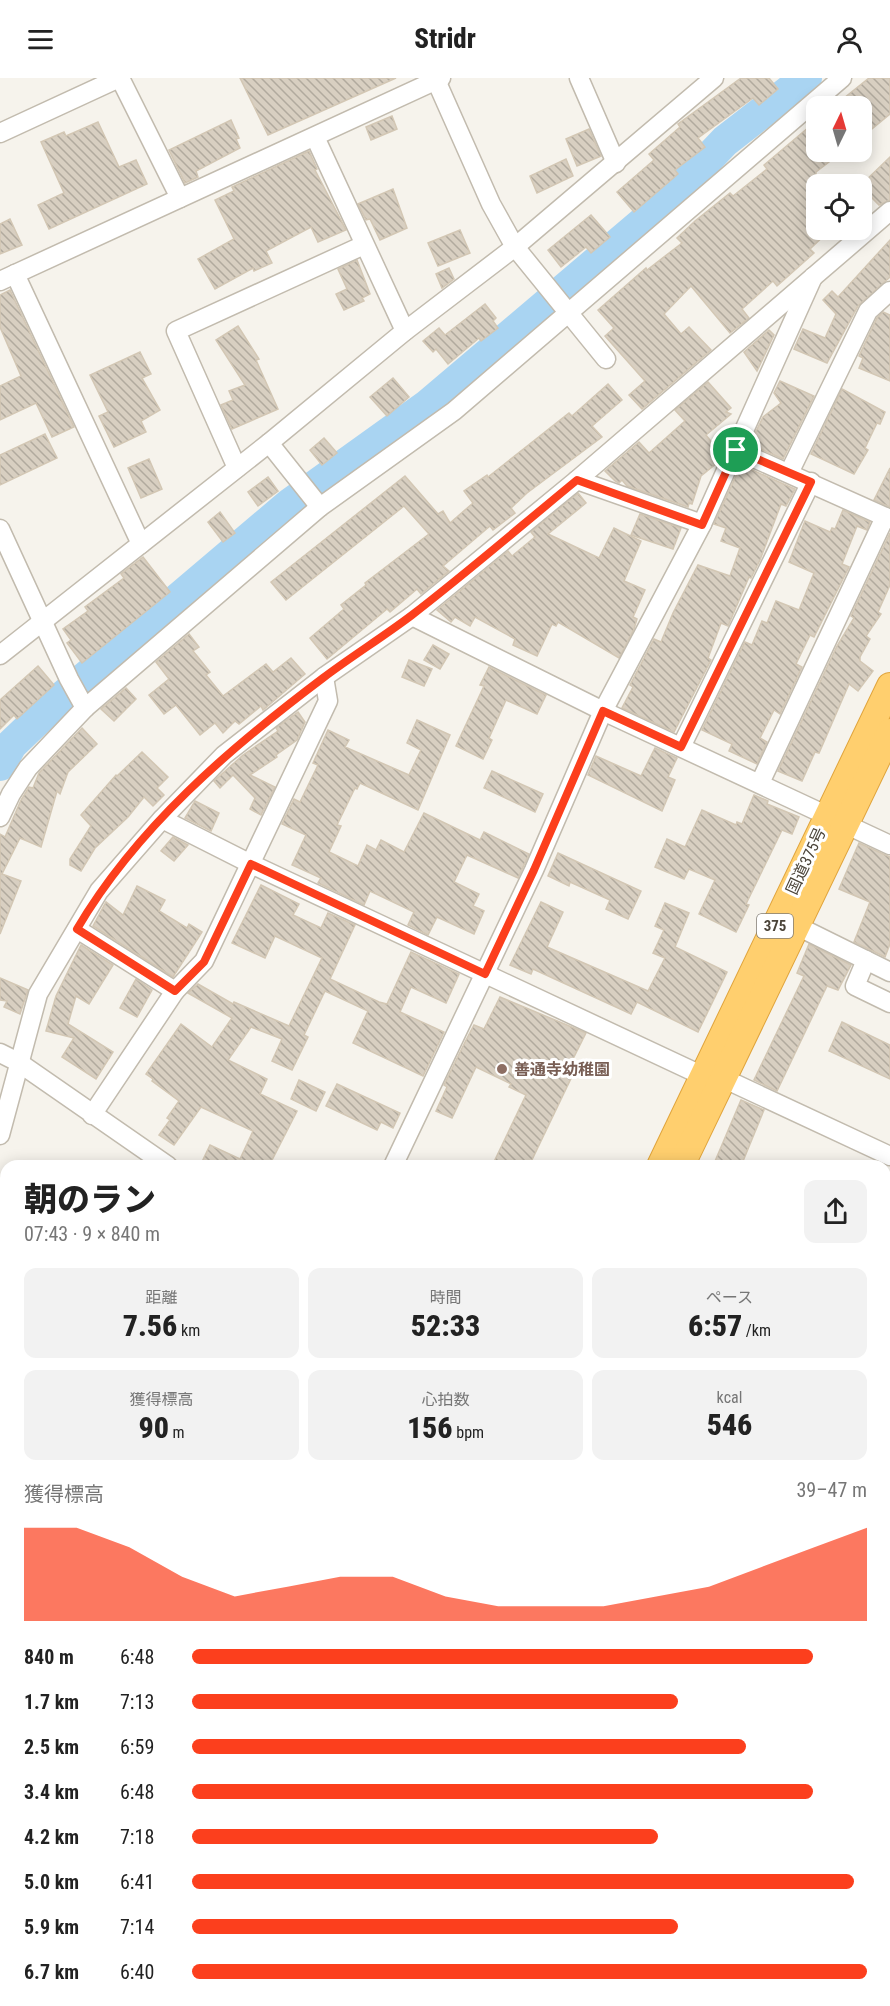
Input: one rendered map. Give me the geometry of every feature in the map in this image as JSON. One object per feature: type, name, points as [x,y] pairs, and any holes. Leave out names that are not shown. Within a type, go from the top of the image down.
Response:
[{"type":"highway","name":"国道375号","points":[[663,1160],[797,926],[890,686]]},
{"type":"highway","name":"国道375号","points":[[683,1160],[711,1075],[837,819],[890,732]]},
{"type":"street","points":[[0,133],[120,78],[180,198]]},
{"type":"street","points":[[579,78],[616,163]]},
{"type":"street","points":[[0,655],[44,623],[269,443],[405,331],[515,247],[714,78]]},
{"type":"street","points":[[0,818],[11,794],[77,694],[310,495],[454,411],[558,301],[842,78]]},
{"type":"street","points":[[141,544],[8,277],[437,79],[491,204],[515,247],[606,359]]},
{"type":"street","points":[[315,137],[405,331]]},
{"type":"street","points":[[0,1136],[38,994],[99,891],[162,819],[224,755],[324,677],[412,616],[577,480],[815,273],[890,211]]},
{"type":"street","points":[[237,468],[176,331],[364,245]]},
{"type":"street","points":[[396,1160],[534,870],[603,711],[702,525],[815,273]]},
{"type":"street","points":[[789,473],[868,311],[890,291]]},
{"type":"street","points":[[269,443],[310,495]]},
{"type":"street","points":[[736,450],[887,518],[760,783]]},
{"type":"street","points":[[577,480],[702,525]]},
{"type":"street","points":[[681,747],[811,482]]},
{"type":"street","points":[[0,529],[77,694]]},
{"type":"street","points":[[412,616],[603,711],[890,845]]},
{"type":"street","points":[[92,1115],[175,991],[204,962],[328,701],[324,677]]},
{"type":"street","points":[[162,819],[251,864],[485,974],[890,1154]]},
{"type":"street","points":[[797,926],[890,972]]},
{"type":"street","points":[[77,929],[175,991]]},
{"type":"street","points":[[866,960],[855,986],[890,1003]]},
{"type":"street","points":[[0,1053],[18,1062],[159,1160]]},
{"type":"building","points":[[240,78],[396,78],[268,135]]},
{"type":"building","points":[[741,78],[769,78],[778,89],[759,105],[753,98],[698,138],[705,147],[675,170],[678,174],[634,212],[617,192],[654,160],[649,154],[680,127],[678,124]]},
{"type":"building","points":[[869,78],[890,78],[890,114],[872,129],[872,96],[846,96]]},
{"type":"building","points":[[392,116],[397,129],[371,140],[366,127]]},
{"type":"building","points":[[231,120],[239,138],[236,139],[240,148],[196,171],[198,177],[185,183],[169,150]]},
{"type":"building","points":[[98,122],[119,167],[136,160],[147,184],[49,229],[38,205],[64,193],[41,142],[64,132],[66,136]]},
{"type":"building","points":[[589,129],[601,156],[577,166],[566,139]]},
{"type":"building","points":[[806,130],[806,162],[829,162],[816,174],[806,174],[806,240],[819,240],[810,249],[814,253],[777,286],[773,281],[742,309],[749,318],[730,333],[691,286],[664,314],[681,334],[689,327],[711,350],[642,409],[629,395],[645,381],[605,336],[614,328],[598,310],[646,268],[647,270],[682,243],[677,238],[695,221],[730,193],[733,196],[767,169],[764,165]]},
{"type":"building","points":[[309,151],[317,169],[315,170],[346,230],[318,242],[311,227],[266,251],[272,263],[254,271],[253,268],[215,289],[198,259],[234,239],[215,200],[234,191],[232,187]]},
{"type":"building","points":[[890,157],[890,200],[879,205],[872,198],[872,174]]},
{"type":"building","points":[[566,159],[573,176],[537,193],[530,176]]},
{"type":"building","points":[[393,189],[407,228],[380,240],[370,219],[366,220],[358,204]]},
{"type":"building","points":[[591,215],[610,237],[591,253],[586,247],[561,267],[548,250]]},
{"type":"building","points":[[10,219],[22,245],[0,254],[0,224]]},
{"type":"building","points":[[460,230],[470,253],[438,266],[428,243]]},
{"type":"building","points":[[890,240],[890,277],[858,306],[827,363],[794,349],[803,329],[825,338],[836,314],[823,300],[832,291],[838,297]]},
{"type":"building","points":[[357,260],[370,294],[362,298],[364,301],[344,310],[336,294],[347,289],[338,269]]},
{"type":"building","points":[[449,268],[454,279],[442,288],[436,274]]},
{"type":"building","points":[[10,290],[74,427],[52,437],[36,403],[0,420],[0,386],[21,376],[0,327],[0,295]]},
{"type":"building","points":[[485,304],[496,318],[493,321],[498,328],[481,341],[479,338],[448,364],[436,349],[433,352],[423,341],[439,328],[445,335]]},
{"type":"building","points":[[883,312],[890,315],[890,381],[859,368],[863,358],[859,356],[877,318]]},
{"type":"building","points":[[238,326],[259,359],[256,360],[278,409],[232,429],[221,405],[233,400],[229,391],[245,385],[216,340]]},
{"type":"building","points":[[769,330],[774,335],[757,371],[744,352]]},
{"type":"building","points":[[140,352],[151,374],[142,378],[160,410],[141,421],[146,432],[114,447],[99,416],[108,412],[90,375]]},
{"type":"building","points":[[393,378],[409,397],[387,416],[370,397]]},
{"type":"building","points":[[780,381],[814,396],[783,459],[750,444],[763,417],[781,403],[774,393]]},
{"type":"building","points":[[708,382],[731,408],[726,412],[731,414],[706,435],[721,454],[717,463],[701,476],[692,504],[689,503],[688,507],[627,486],[622,480],[619,483],[605,471],[639,442],[649,453],[685,421],[675,410]]},
{"type":"building","points":[[608,384],[622,400],[592,426],[602,437],[527,493],[511,508],[515,513],[493,530],[490,526],[443,566],[449,571],[421,594],[417,589],[390,612],[387,609],[327,659],[310,638],[344,609],[341,605],[366,585],[365,583],[429,534],[404,506],[286,600],[271,582],[405,476],[438,514],[443,511],[450,523],[473,503],[464,491],[487,475],[488,477],[569,413],[572,416]]},
{"type":"building","points":[[842,389],[885,412],[880,424],[877,423],[865,448],[868,450],[854,474],[811,454]]},
{"type":"building","points":[[45,434],[57,458],[0,485],[0,455]]},
{"type":"building","points":[[324,438],[337,453],[322,465],[310,450]]},
{"type":"building","points":[[149,459],[162,489],[141,498],[128,468]]},
{"type":"building","points":[[741,465],[795,489],[786,506],[781,504],[760,560],[751,578],[749,577],[728,626],[721,623],[708,658],[711,660],[674,732],[622,708],[633,687],[630,685],[654,639],[661,642],[698,565],[730,576],[740,548],[721,541],[726,528],[714,524]]},
{"type":"building","points":[[890,468],[890,507],[874,500]]},
{"type":"building","points":[[268,477],[278,491],[258,506],[248,492]]},
{"type":"building","points":[[578,493],[586,503],[548,534],[599,558],[614,528],[641,541],[624,581],[645,590],[633,617],[637,619],[634,629],[619,658],[558,622],[556,626],[552,624],[537,656],[513,645],[515,639],[475,617],[470,626],[455,617],[451,622],[437,610],[508,551],[512,556],[535,537],[531,532]]},
{"type":"building","points":[[843,510],[870,522],[867,530],[857,526],[842,564],[849,567],[814,637],[810,635],[796,664],[802,667],[780,714],[774,710],[760,738],[767,742],[757,764],[729,751],[732,744],[702,730],[745,642],[752,645],[762,621],[767,623],[776,601],[799,610],[814,573],[789,562],[805,521],[830,532],[832,528],[835,529]]},
{"type":"building","points":[[220,512],[235,533],[223,542],[208,522]]},
{"type":"building","points":[[640,514],[681,528],[673,549],[631,535]]},
{"type":"building","points":[[890,533],[890,585],[878,612],[881,614],[866,636],[870,639],[860,657],[860,661],[873,671],[858,691],[849,684],[819,753],[815,752],[802,781],[778,771],[837,646],[854,618],[851,616]]},
{"type":"building","points":[[143,557],[170,592],[82,663],[67,643],[71,640],[63,629],[88,611],[85,607],[124,578],[121,574]]},
{"type":"building","points":[[189,634],[199,647],[193,651],[210,672],[206,675],[223,696],[266,664],[273,672],[291,658],[305,674],[263,710],[261,706],[239,724],[235,721],[223,733],[215,723],[200,735],[176,705],[164,714],[149,695],[169,679],[156,662]]},
{"type":"building","points":[[433,645],[449,654],[440,669],[424,660]]},
{"type":"building","points":[[409,660],[432,669],[424,686],[402,677]]},
{"type":"building","points":[[38,666],[54,685],[17,719],[14,715],[0,729],[0,700]]},
{"type":"building","points":[[489,667],[546,695],[537,714],[506,700],[489,738],[492,740],[483,759],[456,746],[484,686],[480,685]]},
{"type":"building","points":[[126,688],[136,699],[114,721],[101,709]]},
{"type":"building","points":[[298,712],[305,722],[297,740],[250,775],[275,787],[261,815],[250,809],[255,798],[233,775],[220,788],[214,781],[243,755],[278,731],[276,728]]},
{"type":"building","points":[[417,720],[450,735],[418,810],[360,783],[357,789],[355,788],[337,825],[341,826],[329,852],[358,866],[367,845],[376,850],[381,840],[404,852],[424,813],[480,840],[484,832],[529,854],[518,878],[467,855],[454,882],[479,894],[473,906],[484,911],[474,934],[437,917],[428,935],[408,925],[414,912],[370,891],[364,905],[318,883],[321,878],[292,865],[306,835],[282,824],[294,799],[300,802],[318,765],[313,763],[328,730],[349,740],[345,747],[409,775],[421,750],[407,743]]},
{"type":"building","points":[[82,728],[97,744],[68,772],[60,794],[57,791],[41,847],[20,838],[2,874],[21,881],[0,934],[0,834],[5,837],[21,800],[29,787],[33,788],[39,773]]},
{"type":"building","points":[[655,748],[677,758],[668,777],[675,780],[662,811],[588,775],[596,756],[641,776]]},
{"type":"building","points":[[142,752],[168,777],[157,788],[164,795],[153,806],[144,797],[128,817],[95,848],[81,871],[70,865],[70,859],[91,826],[81,815],[116,775]]},
{"type":"building","points":[[492,771],[543,794],[535,812],[484,788]]},
{"type":"building","points":[[754,795],[768,801],[767,804],[799,817],[792,834],[782,830],[746,904],[749,905],[736,932],[699,914],[715,880],[689,869],[684,879],[655,867],[667,839],[685,847],[702,810],[736,825],[737,822],[742,824]]},
{"type":"building","points":[[195,801],[219,813],[211,831],[185,818]]},
{"type":"building","points":[[173,837],[188,845],[174,861],[161,851]]},
{"type":"building","points":[[859,843],[890,857],[890,944],[885,957],[854,942],[870,902],[839,889]]},
{"type":"building","points":[[558,853],[641,891],[628,919],[606,909],[610,900],[570,882],[569,886],[548,876]]},
{"type":"building","points":[[261,885],[299,904],[293,915],[321,928],[328,913],[355,925],[330,979],[379,1002],[387,1004],[411,952],[459,974],[446,1003],[411,987],[400,1012],[444,1032],[423,1076],[353,1043],[368,1011],[325,991],[304,1035],[308,1037],[292,1070],[272,1061],[282,1039],[251,1027],[228,1060],[267,1079],[260,1094],[297,1111],[272,1160],[203,1160],[210,1145],[240,1159],[253,1131],[201,1107],[174,1145],[159,1135],[170,1120],[167,1118],[179,1101],[146,1074],[181,1024],[212,1047],[232,1018],[188,993],[198,984],[233,1004],[234,1002],[289,1026],[322,958],[275,936],[265,958],[232,943]]},
{"type":"building","points":[[137,886],[165,900],[159,911],[187,928],[189,924],[202,932],[173,977],[93,926],[106,902],[123,915]]},
{"type":"building","points":[[541,902],[563,912],[547,947],[648,991],[665,958],[653,953],[664,930],[655,926],[665,903],[689,913],[675,947],[727,972],[698,1032],[637,1002],[631,1014],[533,969],[531,974],[510,965]]},
{"type":"building","points":[[809,944],[851,965],[838,990],[827,986],[777,1091],[754,1080],[804,976],[797,973]]},
{"type":"building","points":[[81,945],[113,965],[89,1004],[76,996],[68,1024],[113,1052],[96,1079],[62,1057],[74,1038],[46,1031],[56,996]]},
{"type":"building","points":[[0,978],[28,990],[20,1014],[4,1007],[7,1001],[0,1000]]},
{"type":"building","points":[[136,979],[152,990],[137,1017],[120,1008]]},
{"type":"building","points":[[500,997],[586,1033],[570,1065],[576,1068],[532,1160],[495,1160],[526,1095],[509,1087],[511,1084],[476,1067],[452,1118],[436,1111],[447,1087],[444,1085],[474,1025],[484,1029]]},
{"type":"building","points":[[842,1022],[890,1045],[890,1079],[829,1051]]},
{"type":"building","points":[[299,1080],[325,1092],[316,1111],[291,1099]]},
{"type":"building","points":[[337,1084],[400,1113],[393,1128],[381,1122],[377,1130],[326,1106]]},
{"type":"building","points":[[741,1100],[764,1110],[743,1160],[716,1160]]},
{"type":"waterway","points":[[0,765],[11,745],[53,705],[290,504],[428,405],[665,204],[725,141],[806,78]]},
{"type":"place","name":"善通寺幼稚園","points":[[502,1069]]},
{"type":"route","points":[[736,450],[811,482],[681,747],[603,711],[534,870],[485,974],[251,864],[204,962],[175,991],[77,929],[99,891],[162,819],[224,755],[324,677],[412,616],[577,480],[702,525],[736,450]]}]
